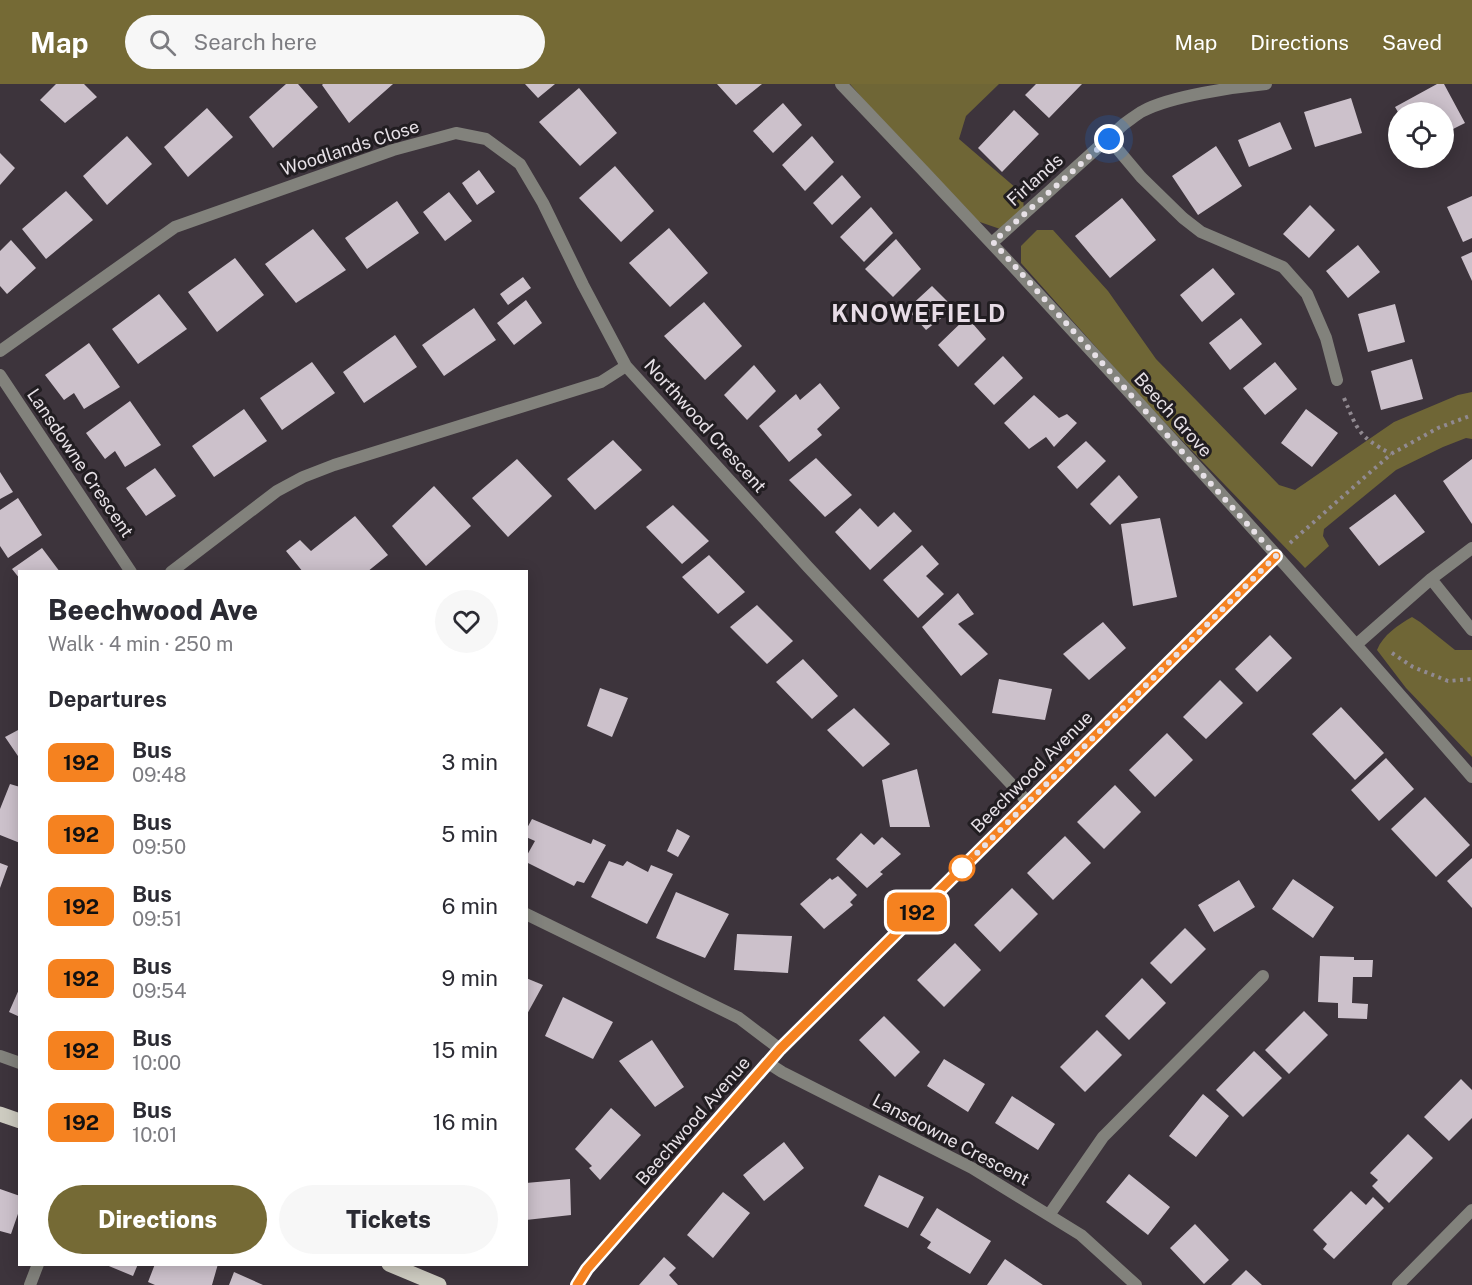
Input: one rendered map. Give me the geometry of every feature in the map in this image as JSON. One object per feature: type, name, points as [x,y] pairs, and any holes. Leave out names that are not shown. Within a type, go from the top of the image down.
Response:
[{"type":"main road","points":[[0,1114],[18,1120]]},
{"type":"main road","points":[[394,1266],[439,1285]]},
{"type":"street","name":"Beech Grove","points":[[842,84],[993,242],[1357,644],[1472,777]]},
{"type":"street","name":"Firlands","points":[[993,242],[1124,124],[1143,111],[1164,102],[1240,85],[1266,84]]},
{"type":"street","name":"Woodlands Close","points":[[0,351],[175,227],[393,150],[456,133],[486,139],[520,164],[543,203],[626,366]]},
{"type":"street","points":[[1109,139],[1141,177],[1183,218],[1201,232],[1283,267],[1306,294],[1326,338],[1336,380]]},
{"type":"street","name":"Northwood Crescent","points":[[174,570],[277,491],[303,477],[334,465],[601,382],[626,366],[808,567],[1028,802]]},
{"type":"street","name":"Lansdowne Crescent","points":[[0,375],[130,570]]},
{"type":"street","points":[[1357,644],[1431,579],[1472,548]]},
{"type":"street","name":"Beechwood Avenue","points":[[577,1285],[587,1269],[780,1049],[1276,556]]},
{"type":"street","points":[[1431,579],[1472,630]]},
{"type":"street","points":[[528,915],[739,1018],[780,1049]]},
{"type":"street","points":[[1049,1215],[1103,1137],[1263,976]]},
{"type":"street","points":[[0,1056],[18,1062]]},
{"type":"street","name":"Lansdowne Crescent","points":[[768,1063],[972,1168],[1080,1235],[1136,1285]]},
{"type":"street","points":[[1398,1285],[1472,1210]]},
{"type":"street","points":[[30,1285],[37,1266]]},
{"type":"path","points":[[1336,380],[1359,432],[1372,444],[1391,454]]},
{"type":"path","points":[[1276,556],[1391,454],[1438,428],[1472,415]]},
{"type":"path","points":[[1371,661],[1393,653],[1413,667],[1448,681],[1472,679]]},
{"type":"shaded area","points":[[850,84],[999,84],[966,116],[959,139],[1023,194],[1024,214],[1003,230],[977,221],[920,165]]},
{"type":"shaded area","points":[[1037,230],[1053,230],[1108,291],[1156,359],[1279,485],[1295,490],[1394,422],[1458,395],[1472,392],[1472,439],[1466,438],[1443,447],[1396,470],[1324,529],[1323,536],[1329,546],[1305,568],[1145,402],[1021,263],[1021,246]]},
{"type":"shaded area","points":[[1412,617],[1455,650],[1472,650],[1472,757],[1406,688],[1377,650],[1387,635]]},
{"type":"building","points":[[56,84],[84,84],[97,97],[65,123],[40,100]]},
{"type":"building","points":[[286,84],[298,84],[318,107],[273,148],[249,117]]},
{"type":"building","points":[[323,84],[393,84],[349,123]]},
{"type":"building","points":[[525,84],[555,84],[538,98]]},
{"type":"building","points":[[717,84],[762,84],[736,105]]},
{"type":"building","points":[[1036,84],[1082,84],[1049,118],[1025,95]]},
{"type":"building","points":[[1437,84],[1444,84],[1454,102],[1404,102]]},
{"type":"building","points":[[579,88],[617,133],[580,166],[539,122]]},
{"type":"building","points":[[1351,98],[1362,133],[1315,147],[1304,112]]},
{"type":"building","points":[[783,103],[802,125],[773,153],[753,131]]},
{"type":"building","points":[[1454,103],[1465,123],[1454,128]]},
{"type":"building","points":[[207,108],[233,137],[188,177],[164,147]]},
{"type":"building","points":[[1014,110],[1039,134],[1002,172],[978,148]]},
{"type":"building","points":[[1280,122],[1292,149],[1249,167],[1238,140]]},
{"type":"building","points":[[127,136],[152,164],[107,205],[83,176]]},
{"type":"building","points":[[812,136],[834,162],[805,191],[782,165]]},
{"type":"building","points":[[1216,146],[1242,186],[1198,215],[1172,176]]},
{"type":"building","points":[[0,153],[15,168],[0,185]]},
{"type":"building","points":[[615,166],[654,211],[621,242],[579,198]]},
{"type":"building","points":[[479,170],[495,192],[477,205],[462,183]]},
{"type":"building","points":[[842,175],[861,197],[832,225],[813,203]]},
{"type":"building","points":[[66,191],[93,220],[46,259],[22,229]]},
{"type":"building","points":[[449,192],[472,221],[445,241],[423,212]]},
{"type":"building","points":[[1472,196],[1472,238],[1463,242],[1447,207]]},
{"type":"building","points":[[1122,198],[1156,240],[1110,278],[1075,236]]},
{"type":"building","points":[[397,201],[419,233],[367,269],[345,238]]},
{"type":"building","points":[[1310,205],[1335,230],[1309,258],[1283,234]]},
{"type":"building","points":[[871,207],[893,233],[864,262],[840,237]]},
{"type":"building","points":[[669,228],[708,273],[670,307],[629,263]]},
{"type":"building","points":[[313,229],[346,270],[296,303],[265,264]]},
{"type":"building","points":[[896,239],[921,269],[893,297],[865,269]]},
{"type":"building","points":[[11,240],[36,268],[7,294],[0,286],[0,251]]},
{"type":"building","points":[[1358,245],[1380,272],[1348,298],[1326,271]]},
{"type":"building","points":[[1472,252],[1472,281],[1461,257]]},
{"type":"building","points":[[235,258],[264,295],[217,332],[188,292]]},
{"type":"building","points":[[1213,268],[1235,294],[1202,322],[1180,295]]},
{"type":"building","points":[[523,277],[531,288],[508,305],[500,294]]},
{"type":"building","points":[[932,286],[954,308],[926,330],[907,309]]},
{"type":"building","points":[[159,294],[187,329],[138,364],[112,329]]},
{"type":"building","points":[[526,300],[542,323],[514,345],[497,323]]},
{"type":"building","points":[[704,302],[742,346],[705,380],[664,336]]},
{"type":"building","points":[[1395,304],[1405,342],[1368,352],[1358,314]]},
{"type":"building","points":[[474,308],[496,340],[444,376],[422,345]]},
{"type":"building","points":[[967,317],[986,339],[958,367],[938,345]]},
{"type":"building","points":[[1241,318],[1262,344],[1230,370],[1209,343]]},
{"type":"building","points":[[395,335],[417,367],[364,403],[343,372]]},
{"type":"building","points":[[89,343],[120,387],[84,409],[74,393],[64,400],[45,375]]},
{"type":"building","points":[[1003,356],[1023,378],[994,405],[974,384]]},
{"type":"building","points":[[1412,359],[1423,399],[1381,410],[1371,371]]},
{"type":"building","points":[[312,362],[335,393],[282,430],[260,398]]},
{"type":"building","points":[[1275,362],[1297,389],[1265,415],[1243,388]]},
{"type":"building","points":[[754,365],[776,391],[747,420],[724,395]]},
{"type":"building","points":[[820,383],[840,408],[817,429],[822,435],[789,462],[759,426],[796,394],[800,400]]},
{"type":"building","points":[[1034,395],[1059,418],[1067,414],[1077,423],[1054,447],[1046,437],[1029,449],[1004,423]]},
{"type":"building","points":[[130,401],[161,445],[125,467],[115,451],[105,459],[86,433]]},
{"type":"building","points":[[244,409],[267,441],[214,477],[192,446]]},
{"type":"building","points":[[1306,409],[1338,433],[1312,467],[1281,443]]},
{"type":"building","points":[[613,440],[642,470],[595,510],[567,479]]},
{"type":"building","points":[[1086,441],[1106,461],[1077,489],[1057,467]]},
{"type":"building","points":[[816,458],[852,495],[825,517],[789,480]]},
{"type":"building","points":[[517,459],[552,496],[508,537],[472,498]]},
{"type":"building","points":[[1472,459],[1472,524],[1443,481]]},
{"type":"building","points":[[155,468],[176,496],[146,516],[126,488]]},
{"type":"building","points":[[0,472],[13,492],[0,499]]},
{"type":"building","points":[[1119,475],[1138,497],[1110,525],[1090,504]]},
{"type":"building","points":[[434,486],[471,526],[426,566],[392,526]]},
{"type":"building","points":[[1395,494],[1425,532],[1379,566],[1349,528]]},
{"type":"building","points":[[18,498],[42,535],[8,558],[0,546],[0,510]]},
{"type":"building","points":[[673,505],[709,541],[682,564],[646,527]]},
{"type":"building","points":[[860,508],[878,527],[894,512],[912,531],[870,570],[835,532]]},
{"type":"building","points":[[355,516],[388,555],[369,570],[301,570],[286,551],[300,540],[311,551]]},
{"type":"building","points":[[1160,518],[1177,597],[1133,606],[1121,524]]},
{"type":"building","points":[[922,545],[939,564],[926,576],[944,594],[918,618],[883,580]]},
{"type":"building","points":[[42,548],[58,570],[18,570],[18,576],[12,569]]},
{"type":"building","points":[[709,555],[745,592],[718,614],[682,577]]},
{"type":"building","points":[[958,593],[974,614],[958,624],[988,654],[961,676],[922,627]]},
{"type":"building","points":[[757,605],[793,641],[767,664],[730,627]]},
{"type":"building","points":[[1103,622],[1126,648],[1089,680],[1063,654]]},
{"type":"building","points":[[1270,635],[1292,658],[1257,692],[1235,669]]},
{"type":"building","points":[[803,659],[838,696],[812,719],[776,682]]},
{"type":"building","points":[[999,679],[1052,689],[1045,720],[992,713]]},
{"type":"building","points":[[1220,680],[1243,703],[1206,739],[1183,717]]},
{"type":"building","points":[[600,688],[628,698],[612,737],[587,726]]},
{"type":"building","points":[[1341,707],[1384,753],[1355,780],[1312,734]]},
{"type":"building","points":[[854,708],[890,744],[863,767],[827,730]]},
{"type":"building","points":[[18,730],[18,756],[5,737]]},
{"type":"building","points":[[1167,733],[1193,760],[1155,797],[1129,770]]},
{"type":"building","points":[[1386,758],[1414,789],[1379,821],[1351,790]]},
{"type":"building","points":[[917,769],[930,827],[890,827],[882,780]]},
{"type":"building","points":[[10,784],[18,786],[18,842],[0,835],[0,809]]},
{"type":"building","points":[[1115,785],[1141,812],[1104,849],[1077,822]]},
{"type":"building","points":[[1425,797],[1470,845],[1436,877],[1391,829]]},
{"type":"building","points":[[532,819],[591,844],[593,839],[606,845],[584,883],[577,881],[574,886],[528,863],[528,853],[535,841],[528,838],[528,826]]},
{"type":"building","points":[[677,829],[690,836],[678,857],[667,851]]},
{"type":"building","points":[[861,833],[874,845],[882,837],[901,854],[880,872],[883,874],[867,888],[836,859]]},
{"type":"building","points":[[1065,836],[1091,863],[1053,900],[1027,873]]},
{"type":"building","points":[[1472,858],[1472,908],[1447,881]]},
{"type":"building","points":[[609,861],[623,866],[627,861],[648,872],[651,865],[673,874],[647,924],[591,897]]},
{"type":"building","points":[[0,863],[8,866],[0,888]]},
{"type":"building","points":[[838,876],[857,895],[850,902],[853,905],[824,929],[800,904],[830,878],[832,880]]},
{"type":"building","points":[[1293,879],[1334,907],[1313,938],[1272,909]]},
{"type":"building","points":[[1239,880],[1255,907],[1214,932],[1198,905]]},
{"type":"building","points":[[1012,888],[1038,914],[1000,952],[974,925]]},
{"type":"building","points":[[676,892],[729,914],[705,958],[656,938]]},
{"type":"building","points":[[1185,928],[1206,949],[1171,984],[1150,963]]},
{"type":"building","points":[[737,934],[792,936],[788,973],[734,970]]},
{"type":"building","points":[[955,943],[981,970],[944,1007],[917,980]]},
{"type":"building","points":[[1320,956],[1373,960],[1372,977],[1353,977],[1352,1003],[1368,1004],[1367,1019],[1338,1018],[1338,1003],[1318,1002]]},
{"type":"building","points":[[1142,978],[1166,1003],[1129,1040],[1105,1016]]},
{"type":"building","points":[[528,979],[543,985],[528,1012]]},
{"type":"building","points":[[18,992],[18,1016],[9,1012]]},
{"type":"building","points":[[563,997],[613,1022],[593,1059],[545,1036]]},
{"type":"building","points":[[1304,1011],[1328,1035],[1289,1074],[1265,1050]]},
{"type":"building","points":[[884,1016],[920,1052],[895,1077],[859,1040]]},
{"type":"building","points":[[1097,1030],[1122,1055],[1085,1092],[1060,1067]]},
{"type":"building","points":[[652,1040],[684,1087],[655,1107],[619,1061]]},
{"type":"building","points":[[1254,1051],[1282,1078],[1243,1117],[1216,1090]]},
{"type":"building","points":[[944,1059],[985,1084],[968,1112],[927,1086]]},
{"type":"building","points":[[1461,1079],[1472,1090],[1472,1118],[1449,1141],[1424,1117]]},
{"type":"building","points":[[1203,1094],[1229,1116],[1196,1157],[1169,1136]]},
{"type":"building","points":[[1012,1096],[1055,1124],[1038,1150],[995,1123]]},
{"type":"building","points":[[611,1108],[641,1135],[600,1180],[589,1168],[592,1166],[575,1149]]},
{"type":"building","points":[[1408,1134],[1433,1158],[1389,1203],[1372,1186],[1378,1180],[1370,1173]]},
{"type":"building","points":[[784,1142],[804,1168],[764,1201],[743,1175]]},
{"type":"building","points":[[1129,1174],[1170,1207],[1148,1235],[1106,1202]]},
{"type":"building","points":[[879,1175],[924,1197],[908,1228],[864,1206]]},
{"type":"building","points":[[570,1179],[571,1215],[528,1220],[528,1183]]},
{"type":"building","points":[[0,1189],[18,1195],[18,1214],[11,1234],[0,1231]]},
{"type":"building","points":[[1351,1191],[1366,1205],[1373,1197],[1384,1208],[1334,1259],[1323,1249],[1327,1244],[1313,1230]]},
{"type":"building","points":[[723,1192],[750,1213],[713,1258],[687,1235]]},
{"type":"building","points":[[937,1208],[991,1241],[970,1274],[927,1248],[931,1242],[920,1235]]},
{"type":"building","points":[[1195,1224],[1229,1260],[1204,1284],[1170,1248]]},
{"type":"building","points":[[664,1257],[676,1268],[669,1275],[678,1285],[639,1285]]},
{"type":"building","points":[[1005,1259],[1043,1285],[987,1285]]},
{"type":"building","points":[[109,1266],[137,1266],[133,1276]]},
{"type":"building","points":[[154,1266],[217,1266],[212,1285],[155,1285],[148,1282]]},
{"type":"building","points":[[1246,1270],[1262,1285],[1231,1285]]},
{"type":"building","points":[[234,1272],[263,1285],[229,1285]]},
{"type":"bus line","name":"192","points":[[577,1285],[587,1269],[780,1049],[1247,582],[1276,556]]},
{"type":"district","name":"KNOWEFIELD","points":[[919,314]]},
{"type":"route","points":[[962,868],[1247,582],[1276,556],[993,242],[1109,139]]}]
